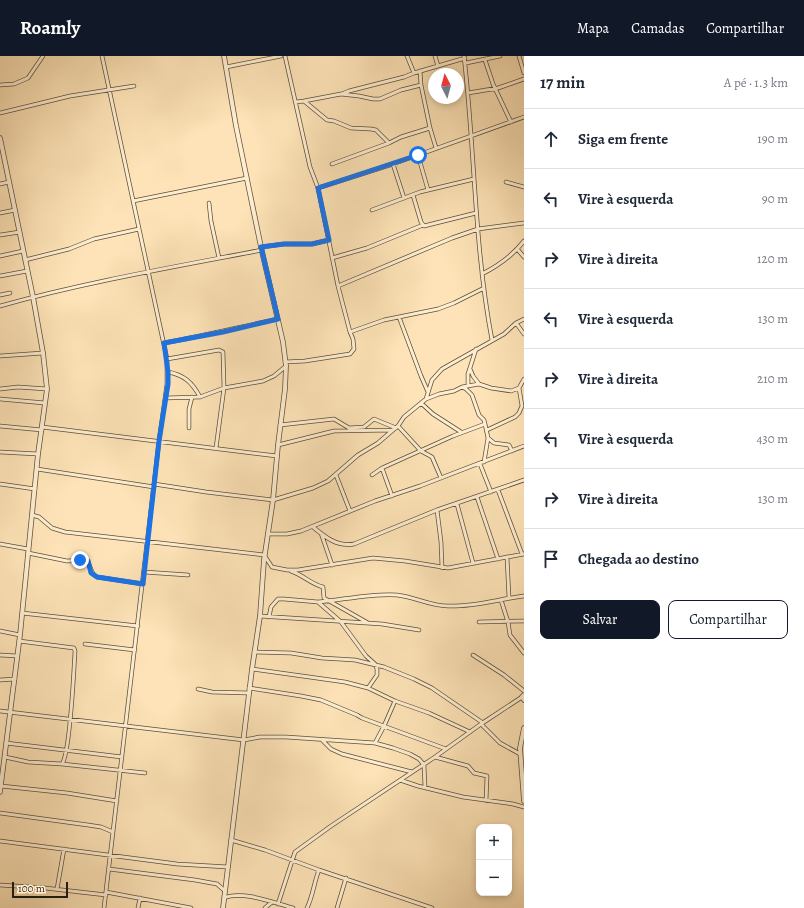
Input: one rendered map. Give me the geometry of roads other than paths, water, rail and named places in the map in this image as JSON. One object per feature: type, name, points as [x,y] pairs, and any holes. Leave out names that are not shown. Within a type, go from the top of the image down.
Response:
[{"type":"street","points":[[0,85],[14,84],[28,78],[43,56]]},
{"type":"street","points":[[102,56],[164,343],[168,372],[104,908]]},
{"type":"street","points":[[223,908],[249,691],[260,616],[264,554],[273,500],[285,389],[285,364],[278,319],[247,178],[224,56]]},
{"type":"street","points":[[252,56],[253,62]]},
{"type":"street","points":[[226,67],[281,56]]},
{"type":"street","points":[[165,398],[200,397],[224,388],[263,381],[274,376],[285,364],[350,354],[354,349],[353,339],[338,286],[318,188],[310,167],[285,56]]},
{"type":"street","points":[[407,56],[414,73]]},
{"type":"street","points":[[435,56],[438,66]]},
{"type":"street","points":[[466,63],[500,56]]},
{"type":"street","points":[[519,56],[524,73]]},
{"type":"street","points":[[296,102],[341,94],[404,78],[414,73],[465,57],[472,137],[476,213],[482,274],[492,340]]},
{"type":"street","points":[[485,60],[495,88],[511,122]]},
{"type":"street","points":[[420,71],[421,85],[430,128],[436,148]]},
{"type":"street","points":[[468,93],[495,88],[524,79]]},
{"type":"street","points":[[341,94],[380,99],[401,90],[421,85]]},
{"type":"street","points":[[0,113],[76,95],[134,86]]},
{"type":"street","points":[[304,101],[327,120],[334,121],[351,128],[376,130],[389,143]]},
{"type":"street","points":[[318,188],[472,137],[524,117]]},
{"type":"street","points":[[332,164],[389,143],[401,137],[430,128]]},
{"type":"street","points":[[0,138],[2,160],[10,182],[44,353],[47,389],[38,454],[18,656],[0,792]]},
{"type":"street","points":[[418,155],[428,190]]},
{"type":"street","points":[[393,164],[404,198]]},
{"type":"street","points":[[133,201],[247,178]]},
{"type":"street","points":[[372,210],[428,190],[474,179]]},
{"type":"street","points":[[0,184],[10,182]]},
{"type":"street","points":[[506,182],[524,187]]},
{"type":"street","points":[[413,196],[423,225]]},
{"type":"street","points":[[209,203],[211,221],[219,258]]},
{"type":"street","points":[[0,213],[15,210]]},
{"type":"street","points":[[332,258],[367,248],[423,225],[476,213]]},
{"type":"street","points":[[338,286],[452,238],[478,229],[524,223]]},
{"type":"street","points":[[25,260],[69,249],[94,239],[139,229]]},
{"type":"street","points":[[0,235],[20,232]]},
{"type":"street","points":[[0,306],[33,297],[284,244],[312,244],[329,240]]},
{"type":"street","points":[[482,274],[496,268],[518,250],[524,242]]},
{"type":"street","points":[[518,250],[524,257]]},
{"type":"street","points":[[0,256],[23,251]]},
{"type":"street","points":[[0,276],[27,270]]},
{"type":"street","points":[[350,332],[381,320],[438,310],[454,304],[484,288]]},
{"type":"street","points":[[0,295],[10,292]]},
{"type":"street","points":[[399,317],[420,376],[428,392]]},
{"type":"street","points":[[164,343],[223,332],[278,319]]},
{"type":"street","points":[[426,399],[432,380],[437,373],[454,361],[507,332],[516,323],[524,319]]},
{"type":"street","points":[[516,323],[524,334]]},
{"type":"street","points":[[468,386],[468,374],[476,349]]},
{"type":"street","points":[[167,359],[221,350],[223,354],[224,388],[216,448]]},
{"type":"street","points":[[0,356],[44,353]]},
{"type":"street","points":[[470,369],[473,376],[480,384],[490,388],[511,391],[519,388]]},
{"type":"street","points":[[168,372],[183,376],[190,381],[200,397]]},
{"type":"street","points":[[487,430],[515,417],[519,413],[522,406],[519,388],[524,379]]},
{"type":"street","points":[[37,470],[273,500],[328,482],[358,455],[378,443],[396,428],[404,417],[426,399],[439,394],[454,391],[462,387],[480,384]]},
{"type":"street","points":[[0,389],[18,387],[47,389]]},
{"type":"street","points":[[462,387],[472,396],[479,415],[484,420],[487,430],[488,438],[484,462]]},
{"type":"street","points":[[189,428],[189,409],[192,397]]},
{"type":"street","points":[[0,399],[45,403]]},
{"type":"street","points":[[421,403],[433,414],[461,432]]},
{"type":"street","points":[[280,425],[334,419],[349,428],[364,427],[374,419],[396,428],[420,451],[432,457],[441,478]]},
{"type":"street","points":[[372,475],[382,468],[461,432],[485,424]]},
{"type":"street","points":[[0,426],[159,441],[277,456]]},
{"type":"street","points":[[278,445],[334,431],[396,428]]},
{"type":"street","points":[[488,438],[494,443],[509,445],[512,451]]},
{"type":"street","points":[[268,534],[287,534],[312,527],[350,511],[480,464],[524,446]]},
{"type":"street","points":[[0,452],[38,454]]},
{"type":"street","points":[[480,464],[491,492]]},
{"type":"street","points":[[382,468],[392,496]]},
{"type":"street","points":[[336,475],[350,511]]},
{"type":"street","points":[[312,527],[339,544],[348,545],[371,538],[437,510],[524,480]]},
{"type":"street","points":[[0,484],[35,489]]},
{"type":"street","points":[[287,570],[309,569],[373,558],[405,561],[442,568],[523,554],[498,490]]},
{"type":"street","points":[[477,497],[498,559]]},
{"type":"street","points":[[457,504],[474,562]]},
{"type":"street","points":[[437,510],[441,542],[442,568]]},
{"type":"street","points":[[32,516],[39,517],[52,528],[66,532],[264,554]]},
{"type":"street","points":[[321,533],[332,565]]},
{"type":"street","points":[[0,544],[67,561],[86,560],[91,573],[97,577],[143,584]]},
{"type":"street","points":[[264,554],[272,567],[287,570],[302,576],[313,584],[323,587],[323,596],[328,600],[370,624]]},
{"type":"street","points":[[507,557],[509,598]]},
{"type":"street","points":[[144,572],[188,575]]},
{"type":"street","points":[[269,617],[272,607],[278,599],[284,598],[318,602],[398,595],[427,603],[448,606],[524,596]]},
{"type":"street","points":[[501,600],[508,622],[510,635],[524,653]]},
{"type":"street","points":[[318,602],[341,622],[366,656],[375,664],[377,675],[368,688]]},
{"type":"street","points":[[22,613],[138,626]]},
{"type":"street","points":[[260,616],[370,624],[419,630]]},
{"type":"street","points":[[479,622],[524,621]]},
{"type":"street","points":[[0,631],[20,635]]},
{"type":"street","points":[[19,641],[74,648],[70,720],[66,751],[64,762],[62,764]]},
{"type":"street","points":[[85,644],[135,650]]},
{"type":"street","points":[[254,652],[291,653],[322,658],[355,660],[375,664],[414,679],[432,688],[482,723],[500,744],[520,754]]},
{"type":"street","points":[[0,655],[18,656]]},
{"type":"street","points":[[473,655],[504,675],[524,691]]},
{"type":"street","points":[[252,669],[345,682],[368,688],[395,701],[424,711],[470,732]]},
{"type":"street","points":[[0,680],[15,679]]},
{"type":"street","points":[[198,689],[212,692],[249,691],[301,696],[321,700],[362,718],[446,749]]},
{"type":"street","points":[[278,904],[295,852],[400,780],[435,758],[482,723],[523,698]]},
{"type":"street","points":[[375,744],[395,701]]},
{"type":"street","points":[[0,710],[126,727],[244,740],[260,737],[375,744],[394,748],[415,756],[424,765],[425,787]]},
{"type":"street","points":[[524,730],[520,748],[524,801]]},
{"type":"street","points":[[322,740],[331,748],[342,754],[412,772]]},
{"type":"street","points":[[6,743],[122,757]]},
{"type":"street","points":[[514,752],[520,748]]},
{"type":"street","points":[[5,757],[28,762],[145,773]]},
{"type":"street","points":[[435,758],[468,766],[474,773],[487,776],[486,801]]},
{"type":"street","points":[[400,780],[463,797],[524,807]]},
{"type":"street","points":[[0,788],[68,793],[117,801]]},
{"type":"street","points":[[0,813],[101,827],[113,832]]},
{"type":"street","points":[[231,840],[292,859],[319,870],[432,908]]},
{"type":"street","points":[[0,841],[177,864],[228,867]]},
{"type":"street","points":[[57,889],[64,849]]},
{"type":"street","points":[[109,870],[217,884],[225,892]]},
{"type":"street","points":[[307,908],[314,891],[319,870]]},
{"type":"street","points":[[336,908],[346,878]]},
{"type":"street","points":[[0,885],[106,893],[191,908]]},
{"type":"street","points":[[224,898],[228,896],[240,895],[293,908]]},
{"type":"street","points":[[138,908],[140,898]]},
{"type":"street","points":[[265,908],[272,902]]}]
